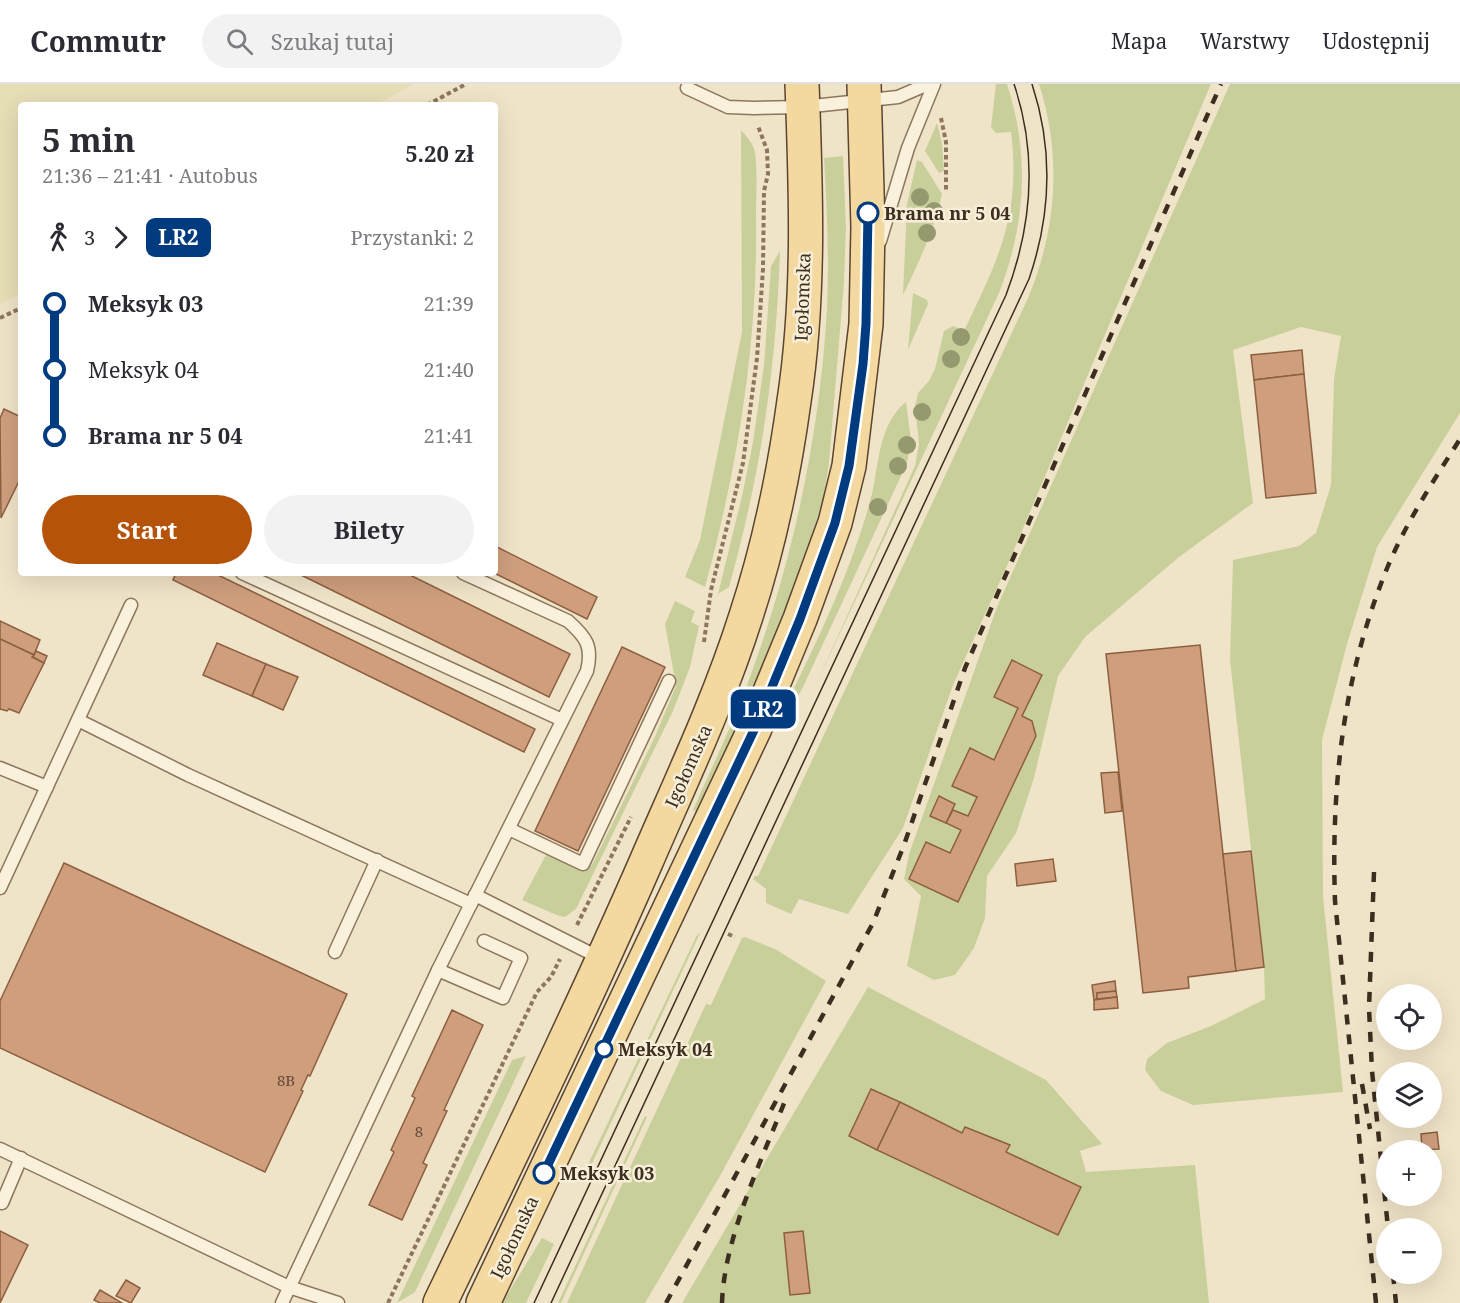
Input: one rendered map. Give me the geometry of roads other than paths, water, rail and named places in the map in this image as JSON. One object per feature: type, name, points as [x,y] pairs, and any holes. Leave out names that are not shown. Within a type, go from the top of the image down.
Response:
[{"type":"main road","name":"Igołomska","points":[[483,1303],[748,745],[800,619],[835,523],[848,472],[863,364],[868,280],[864,92]]},
{"type":"main road","name":"Igołomska","points":[[440,1303],[603,960],[695,751],[728,669],[759,576],[774,512],[795,399],[801,344],[805,267],[803,95]]},
{"type":"lane","points":[[699,84],[687,88],[728,107],[803,95],[864,92],[898,97],[928,84]]},
{"type":"lane","points":[[868,280],[908,148],[934,84]]},
{"type":"lane","points":[[249,576],[562,720]]},
{"type":"lane","points":[[282,1303],[438,970],[587,671],[590,657],[588,643],[581,632],[568,621],[470,576]]},
{"type":"lane","points":[[0,888],[131,605]]},
{"type":"lane","points":[[509,829],[583,864],[669,681]]},
{"type":"lane","points":[[78,720],[188,775],[377,860],[473,900],[603,960]]},
{"type":"lane","points":[[0,768],[46,788]]},
{"type":"lane","points":[[335,952],[377,860]]},
{"type":"lane","points":[[438,970],[502,998],[521,958],[484,941]]},
{"type":"lane","points":[[0,1149],[289,1287],[338,1303]]},
{"type":"lane","points":[[0,1202],[2,1203],[21,1158]]},
{"type":"tram line","points":[[534,1303],[1006,295],[1022,243],[1029,190],[1027,137],[1014,84]]},
{"type":"tram line","points":[[551,1303],[1029,279],[1042,231],[1047,182],[1043,132],[1032,84]]},
{"type":"railway","points":[[666,1303],[873,923],[904,845],[965,668],[1221,84]]},
{"type":"railway","points":[[1376,1303],[1335,901],[1334,857],[1338,772],[1350,689],[1360,648],[1388,566],[1421,501],[1460,439]]},
{"type":"railway","points":[[1374,872],[1369,1008],[1372,1071],[1387,1218]]},
{"type":"railway","points":[[1362,1084],[1370,1129]]},
{"type":"railway","points":[[722,1303],[724,1278],[736,1227],[785,1101]]},
{"type":"railway","points":[[1394,1284],[1396,1303]]},
{"type":"place","name":"Brama nr 5 04","points":[[868,213]]},
{"type":"place","name":"Meksyk 04","points":[[604,1049]]},
{"type":"place","name":"Meksyk 03","points":[[544,1173]]}]
